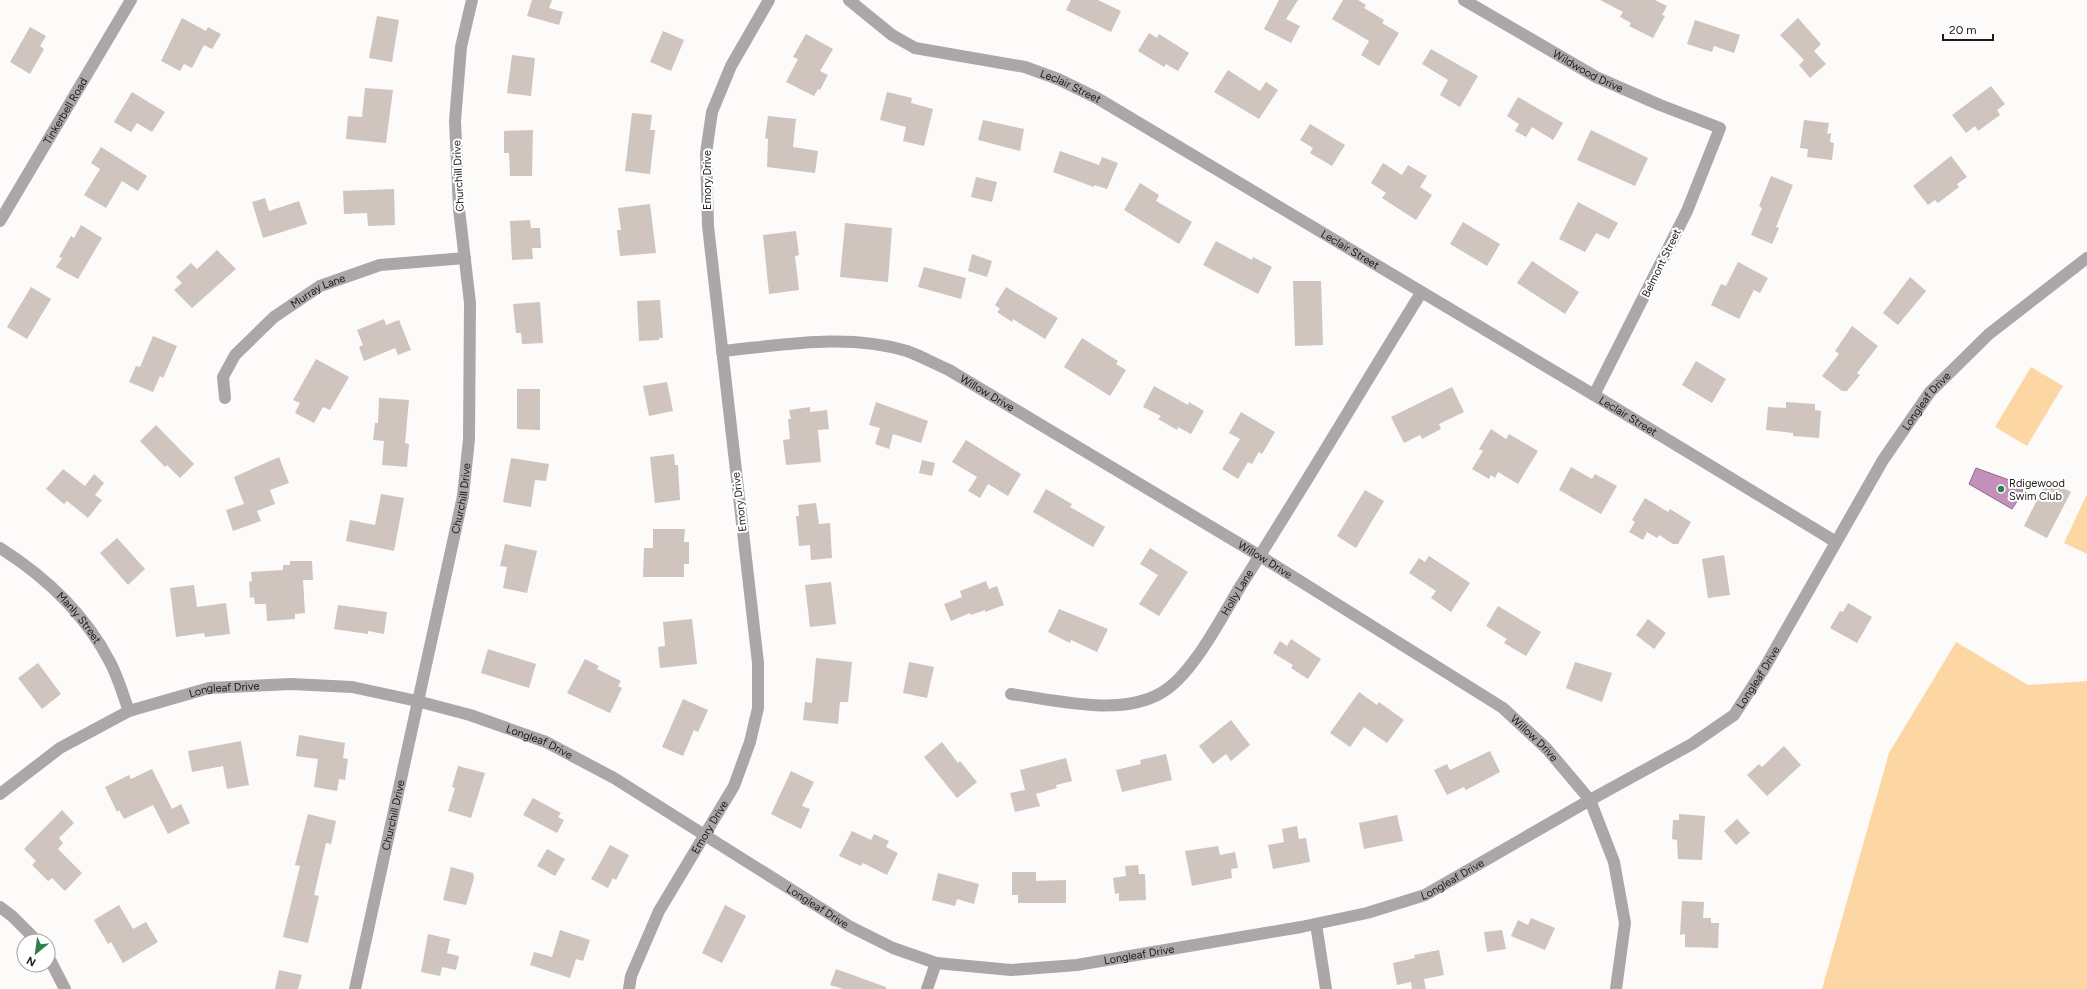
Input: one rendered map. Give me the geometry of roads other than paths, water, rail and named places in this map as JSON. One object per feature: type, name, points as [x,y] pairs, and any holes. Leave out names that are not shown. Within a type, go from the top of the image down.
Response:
[{"type":"street","name":"Tinkerbell Road","points":[[0,221],[132,0]]},
{"type":"street","name":"Churchill Drive","points":[[355,989],[463,496],[469,439],[470,303],[459,209],[455,121],[461,47],[472,0]]},
{"type":"street","name":"Emory Drive","points":[[629,989],[632,976],[659,911],[734,786],[750,742],[758,708],[758,663],[708,226],[707,146],[712,112],[731,66],[769,0]]},
{"type":"street","name":"Leclair Street","points":[[849,0],[892,35],[915,48],[1025,67],[1058,79],[1097,98],[1594,395],[1836,542]]},
{"type":"street","name":"Wildwood Drive","points":[[1464,0],[1596,78],[1720,128]]},
{"type":"street","name":"Belmont Street","points":[[1594,395],[1687,211],[1720,128]]},
{"type":"street","name":"Murray Lane","points":[[225,398],[223,377],[235,355],[274,317],[320,286],[380,265],[465,258]]},
{"type":"street","name":"Longleaf Drive","points":[[0,794],[5,788],[60,748],[129,711],[209,688],[291,684],[352,687],[417,701],[470,715],[546,742],[614,778],[705,834],[848,926],[892,948],[936,963],[1011,970],[1077,965],[1316,924],[1367,913],[1425,895],[1590,800],[1692,744],[1734,715],[1765,667],[1883,460],[1930,392],[1989,334],[2087,258]]},
{"type":"street","name":"Holly Lane","points":[[1011,694],[1101,705],[1133,704],[1161,693],[1181,677],[1203,646],[1260,556],[1421,293]]},
{"type":"street","name":"Willow Drive","points":[[722,351],[815,341],[865,343],[908,351],[949,370],[1260,556],[1503,708],[1547,749],[1590,800],[1614,862],[1625,923],[1616,989]]},
{"type":"street","name":"Manly Street","points":[[0,548],[25,564],[56,590],[92,631],[111,663],[129,711]]},
{"type":"street","points":[[0,907],[12,916],[29,933]]},
{"type":"street","points":[[1316,924],[1326,989]]},
{"type":"street","points":[[927,989],[936,963]]},
{"type":"street","points":[[56,972],[65,989]]},
{"type":"place","name":"Rdigewood Swim Club","points":[[2001,489]]}]
